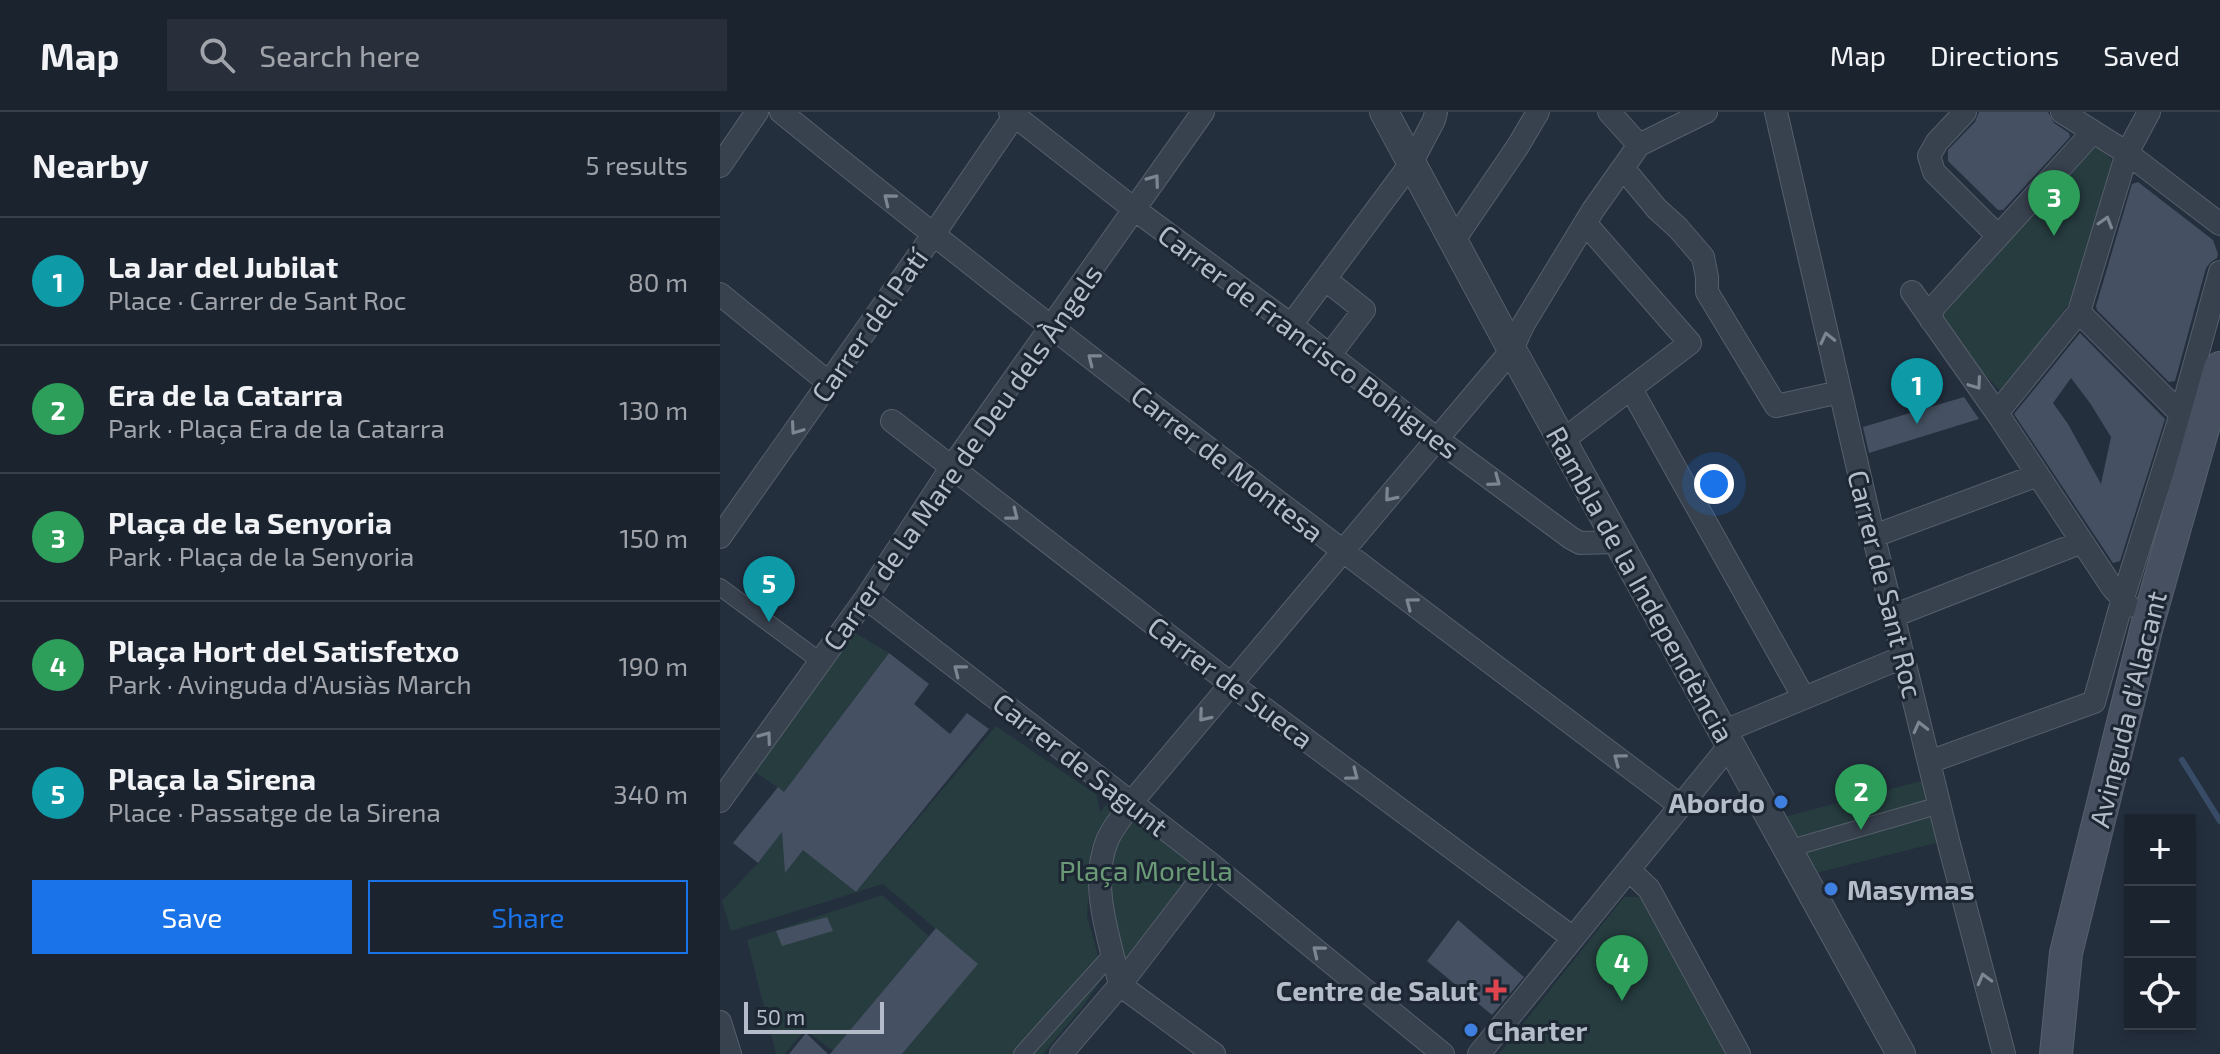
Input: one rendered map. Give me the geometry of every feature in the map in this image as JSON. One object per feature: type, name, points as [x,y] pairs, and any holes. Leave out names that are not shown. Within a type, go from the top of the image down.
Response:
[{"type":"main road","name":"Avinguda d'Alacant","points":[[2056,1054],[2066,953],[2147,626],[2220,368]]},
{"type":"main road","name":"Avinguda d'Alacant","points":[[2069,1054],[2079,973],[2091,913],[2154,661],[2220,431]]},
{"type":"street","points":[[720,166],[757,112]]},
{"type":"street","name":"Carrer de Montesa","points":[[781,112],[933,235],[1343,552],[1681,806]]},
{"type":"street","name":"Carrer de la Mare de Deu dels Àngels","points":[[720,801],[866,598],[951,468],[1203,112]]},
{"type":"street","name":"Rambla de la Independència","points":[[1384,112],[1901,1054]]},
{"type":"street","points":[[1291,325],[1412,162],[1436,112]]},
{"type":"street","points":[[1454,240],[1538,112]]},
{"type":"street","points":[[1609,112],[1639,145]]},
{"type":"street","points":[[1214,1054],[1120,985],[1101,900],[1101,865],[1108,839],[1131,803],[1512,350],[1523,325],[1585,223],[1639,145],[1706,112]]},
{"type":"street","name":"Carrer de Sant Roc","points":[[1776,112],[1893,616],[2004,1054]]},
{"type":"street","points":[[1965,112],[1937,142],[1929,156],[1934,172],[1998,236]]},
{"type":"street","points":[[2062,112],[2127,153],[2220,224]]},
{"type":"street","points":[[1997,413],[2079,312],[2127,153],[2149,112]]},
{"type":"street","name":"Carrer del Patí","points":[[720,537],[933,235],[1013,113]]},
{"type":"street","name":"Carrer de Francisco Bohigues","points":[[1013,113],[1437,439],[1580,543],[1618,542]]},
{"type":"street","points":[[1931,320],[1933,308],[2092,133]]},
{"type":"street","points":[[1623,168],[1703,257],[1707,292],[1776,406],[1840,392]]},
{"type":"street","points":[[1562,441],[1690,343],[1585,223]]},
{"type":"street","name":"Avinguda d'Alacant","points":[[1929,762],[2094,702],[2181,414],[2220,272]]},
{"type":"street","points":[[1326,280],[1364,310],[1329,356]]},
{"type":"street","points":[[1912,292],[1997,413],[2112,587],[2147,626]]},
{"type":"street","points":[[720,294],[829,383]]},
{"type":"street","points":[[2079,312],[2181,414]]},
{"type":"street","points":[[1631,389],[1804,698]]},
{"type":"street","name":"Carrer de Sueca","points":[[892,421],[1231,684],[1573,938]]},
{"type":"street","points":[[1874,536],[2038,475]]},
{"type":"street","points":[[1893,616],[2082,542]]},
{"type":"street","points":[[720,587],[820,661]]},
{"type":"street","name":"Carrer de Sagunt","points":[[866,598],[1212,865],[1443,1054]]},
{"type":"street","points":[[1479,1054],[1681,806],[1726,738],[1804,698],[1903,657]]},
{"type":"street","points":[[1788,849],[1940,805]]},
{"type":"street","points":[[1061,1054],[1120,985],[1212,865]]},
{"type":"street","points":[[1629,870],[1649,889],[1739,1054]]},
{"type":"street","points":[[1022,1054],[1113,953]]},
{"type":"street","points":[[720,1022],[730,1054]]},
{"type":"green space","points":[[2098,148],[2111,159],[2114,179],[2078,292],[2001,392],[1941,326],[1944,313],[2088,149]]},
{"type":"green space","points":[[852,631],[889,653],[784,792],[754,771]]},
{"type":"green space","points":[[996,726],[1097,795],[1100,812],[1108,803],[1114,809],[1091,848],[1087,916],[1104,976],[1043,1054],[902,1054],[977,964],[883,884],[731,931],[722,901],[782,832],[786,872],[803,849],[856,892]]},
{"type":"green space","points":[[1933,778],[1948,840],[1804,876],[1772,820]]},
{"type":"green space","name":"Plaça Morella","points":[[1140,815],[1202,865],[1122,966],[1106,865],[1114,839]]},
{"type":"green space","points":[[882,895],[929,936],[833,1051],[805,1030],[785,1054],[776,1054],[747,940]]},
{"type":"green space","points":[[1624,897],[1647,897],[1731,1054],[1499,1054]]},
{"type":"building","points":[[1979,112],[2048,112],[2054,123],[2070,137],[2003,210],[1998,210],[1948,161],[1948,150],[1975,122]]},
{"type":"building","points":[[2138,182],[2213,240],[2218,254],[2206,268],[2175,381],[2169,382],[2096,306],[2132,184]]},
{"type":"building","points":[[2080,333],[2165,419],[2120,561],[2113,563],[2014,414]],"holes":[[[2071,378],[2111,437],[2101,484],[2053,403]]]},
{"type":"building","points":[[1964,397],[1979,419],[1869,453],[1863,427]]},
{"type":"building","points":[[889,653],[929,684],[914,704],[950,734],[967,713],[989,729],[856,892],[803,850],[785,873],[782,832],[758,863],[733,843],[778,787],[784,792]]},
{"type":"building","points":[[827,917],[833,931],[782,946],[776,931]]},
{"type":"building","points":[[1458,920],[1524,977],[1492,1015],[1427,961]]},
{"type":"building","points":[[936,928],[978,964],[902,1054],[830,1054]]},
{"type":"building","points":[[806,1033],[828,1054],[789,1054]]},
{"type":"waterway","points":[[2182,760],[2220,821]]},
{"type":"place","name":"Plaça de la Senyoria","points":[[2054,236]]},
{"type":"place","name":"La Jar del Jubilat","points":[[1917,424]]},
{"type":"place","name":"Plaça la Sirena","points":[[769,622]]},
{"type":"place","name":"Abordo","points":[[1781,802]]},
{"type":"place","name":"Era de la Catarra","points":[[1861,830]]},
{"type":"place","name":"Masymas","points":[[1831,889]]},
{"type":"place","name":"Centre de Salut","points":[[1496,990]]},
{"type":"place","name":"Plaça Hort del Satisfetxo","points":[[1622,1001]]},
{"type":"place","name":"Charter","points":[[1471,1030]]}]
